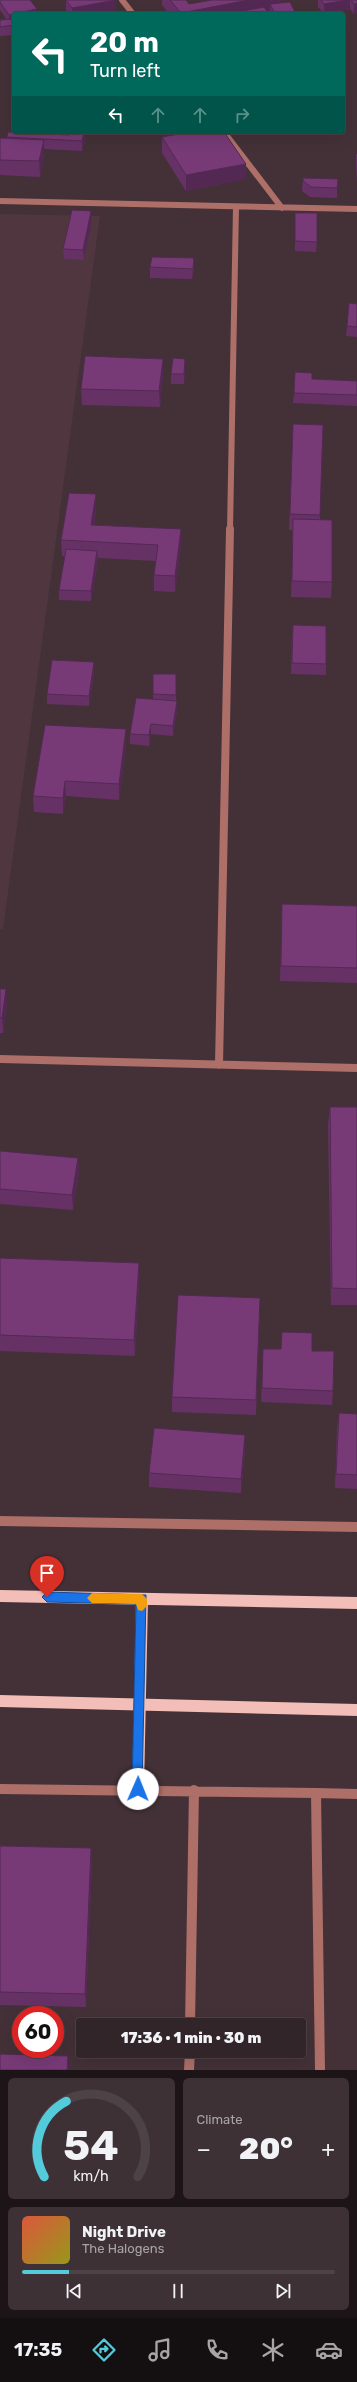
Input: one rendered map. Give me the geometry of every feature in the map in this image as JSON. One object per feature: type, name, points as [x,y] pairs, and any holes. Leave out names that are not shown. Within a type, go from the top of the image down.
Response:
[{"type":"main road","points":[[0,1596],[357,1603]]},
{"type":"main road","points":[[138,1789],[142,1599]]},
{"type":"main road","points":[[0,1701],[357,1710]]},
{"type":"street","points":[[122,0],[131,12]]},
{"type":"street","points":[[226,134],[282,208]]},
{"type":"street","points":[[0,201],[357,209]]},
{"type":"street","points":[[219,1065],[236,206]]},
{"type":"street","points":[[0,1059],[357,1068]]},
{"type":"street","points":[[0,1521],[357,1528]]},
{"type":"street","points":[[0,1789],[138,1789],[357,1794]]},
{"type":"street","points":[[190,2018],[194,1790]]},
{"type":"street","points":[[316,1793],[320,2070]]},
{"type":"street","points":[[189,2070],[190,2058]]},
{"type":"shaded area","points":[[0,214],[100,216],[3,929],[0,929]]},
{"type":"building","points":[[0,0],[30,0],[37,9],[23,12],[12,12],[12,14],[9,15]]},
{"type":"building","points":[[66,0],[116,0],[72,8]]},
{"type":"building","points":[[170,0],[186,0],[189,4],[212,0],[249,0],[186,12],[180,12]]},
{"type":"building","points":[[321,0],[347,0],[324,4]]},
{"type":"building","points":[[351,0],[357,0],[357,4],[354,4]]},
{"type":"building","points":[[290,2],[295,12],[274,12],[270,4]]},
{"type":"building","points":[[264,7],[268,12],[237,12]]},
{"type":"building","points":[[12,19],[12,25],[0,27],[0,20]]},
{"type":"building","points":[[8,132],[12,132],[12,134],[84,134],[82,141],[7,137]]},
{"type":"building","points":[[179,134],[225,134],[246,164],[186,175],[162,137]]},
{"type":"building","points":[[0,138],[44,140],[39,161],[0,160]]},
{"type":"building","points":[[303,178],[338,179],[337,188],[311,187],[303,181]]},
{"type":"building","points":[[72,210],[91,211],[83,250],[63,249]]},
{"type":"building","points":[[295,213],[317,213],[317,242],[295,241]]},
{"type":"building","points":[[152,257],[194,258],[193,269],[150,267]]},
{"type":"building","points":[[349,303],[357,304],[357,327],[347,326]]},
{"type":"building","points":[[85,356],[163,359],[159,391],[81,389]]},
{"type":"building","points":[[173,358],[185,359],[184,374],[171,374]]},
{"type":"building","points":[[295,372],[312,373],[312,379],[357,381],[357,395],[294,393]]},
{"type":"building","points":[[293,424],[323,425],[320,515],[290,514]]},
{"type":"building","points":[[69,493],[96,494],[91,525],[181,529],[175,576],[154,575],[158,545],[61,540]]},
{"type":"building","points":[[293,519],[332,520],[332,582],[292,581]]},
{"type":"building","points":[[66,549],[97,551],[91,591],[59,590]]},
{"type":"building","points":[[293,625],[326,626],[326,664],[292,663]]},
{"type":"building","points":[[52,660],[94,662],[89,696],[47,694]]},
{"type":"building","points":[[153,674],[176,674],[176,695],[153,694]]},
{"type":"building","points":[[136,698],[177,701],[173,726],[151,724],[149,735],[130,734]]},
{"type":"building","points":[[45,725],[126,729],[119,784],[65,781],[63,798],[33,796]]},
{"type":"building","points":[[282,904],[357,906],[357,968],[281,966]]},
{"type":"building","points":[[0,989],[6,989],[2,1018],[0,1018]]},
{"type":"building","points":[[330,1107],[357,1107],[357,1289],[332,1288]]},
{"type":"building","points":[[0,1151],[78,1158],[72,1195],[0,1189]]},
{"type":"building","points":[[0,1258],[139,1263],[134,1340],[0,1335]]},
{"type":"building","points":[[178,1295],[260,1298],[256,1400],[172,1397]]},
{"type":"building","points":[[282,1332],[312,1333],[312,1351],[334,1351],[333,1391],[262,1388],[263,1349],[281,1349]]},
{"type":"building","points":[[339,1413],[357,1414],[357,1475],[336,1474]]},
{"type":"building","points":[[154,1428],[245,1435],[241,1479],[149,1473]]},
{"type":"building","points":[[0,1846],[91,1848],[85,1994],[0,1992]]},
{"type":"building","points":[[0,2054],[12,2054],[12,2058],[64,2058],[64,2056],[68,2056],[67,2070],[0,2070]]},
{"type":"slow traffic","points":[[92,1598],[142,1599],[142,1606]]},
{"type":"route","points":[[47,1597],[142,1599],[138,1789]]}]
